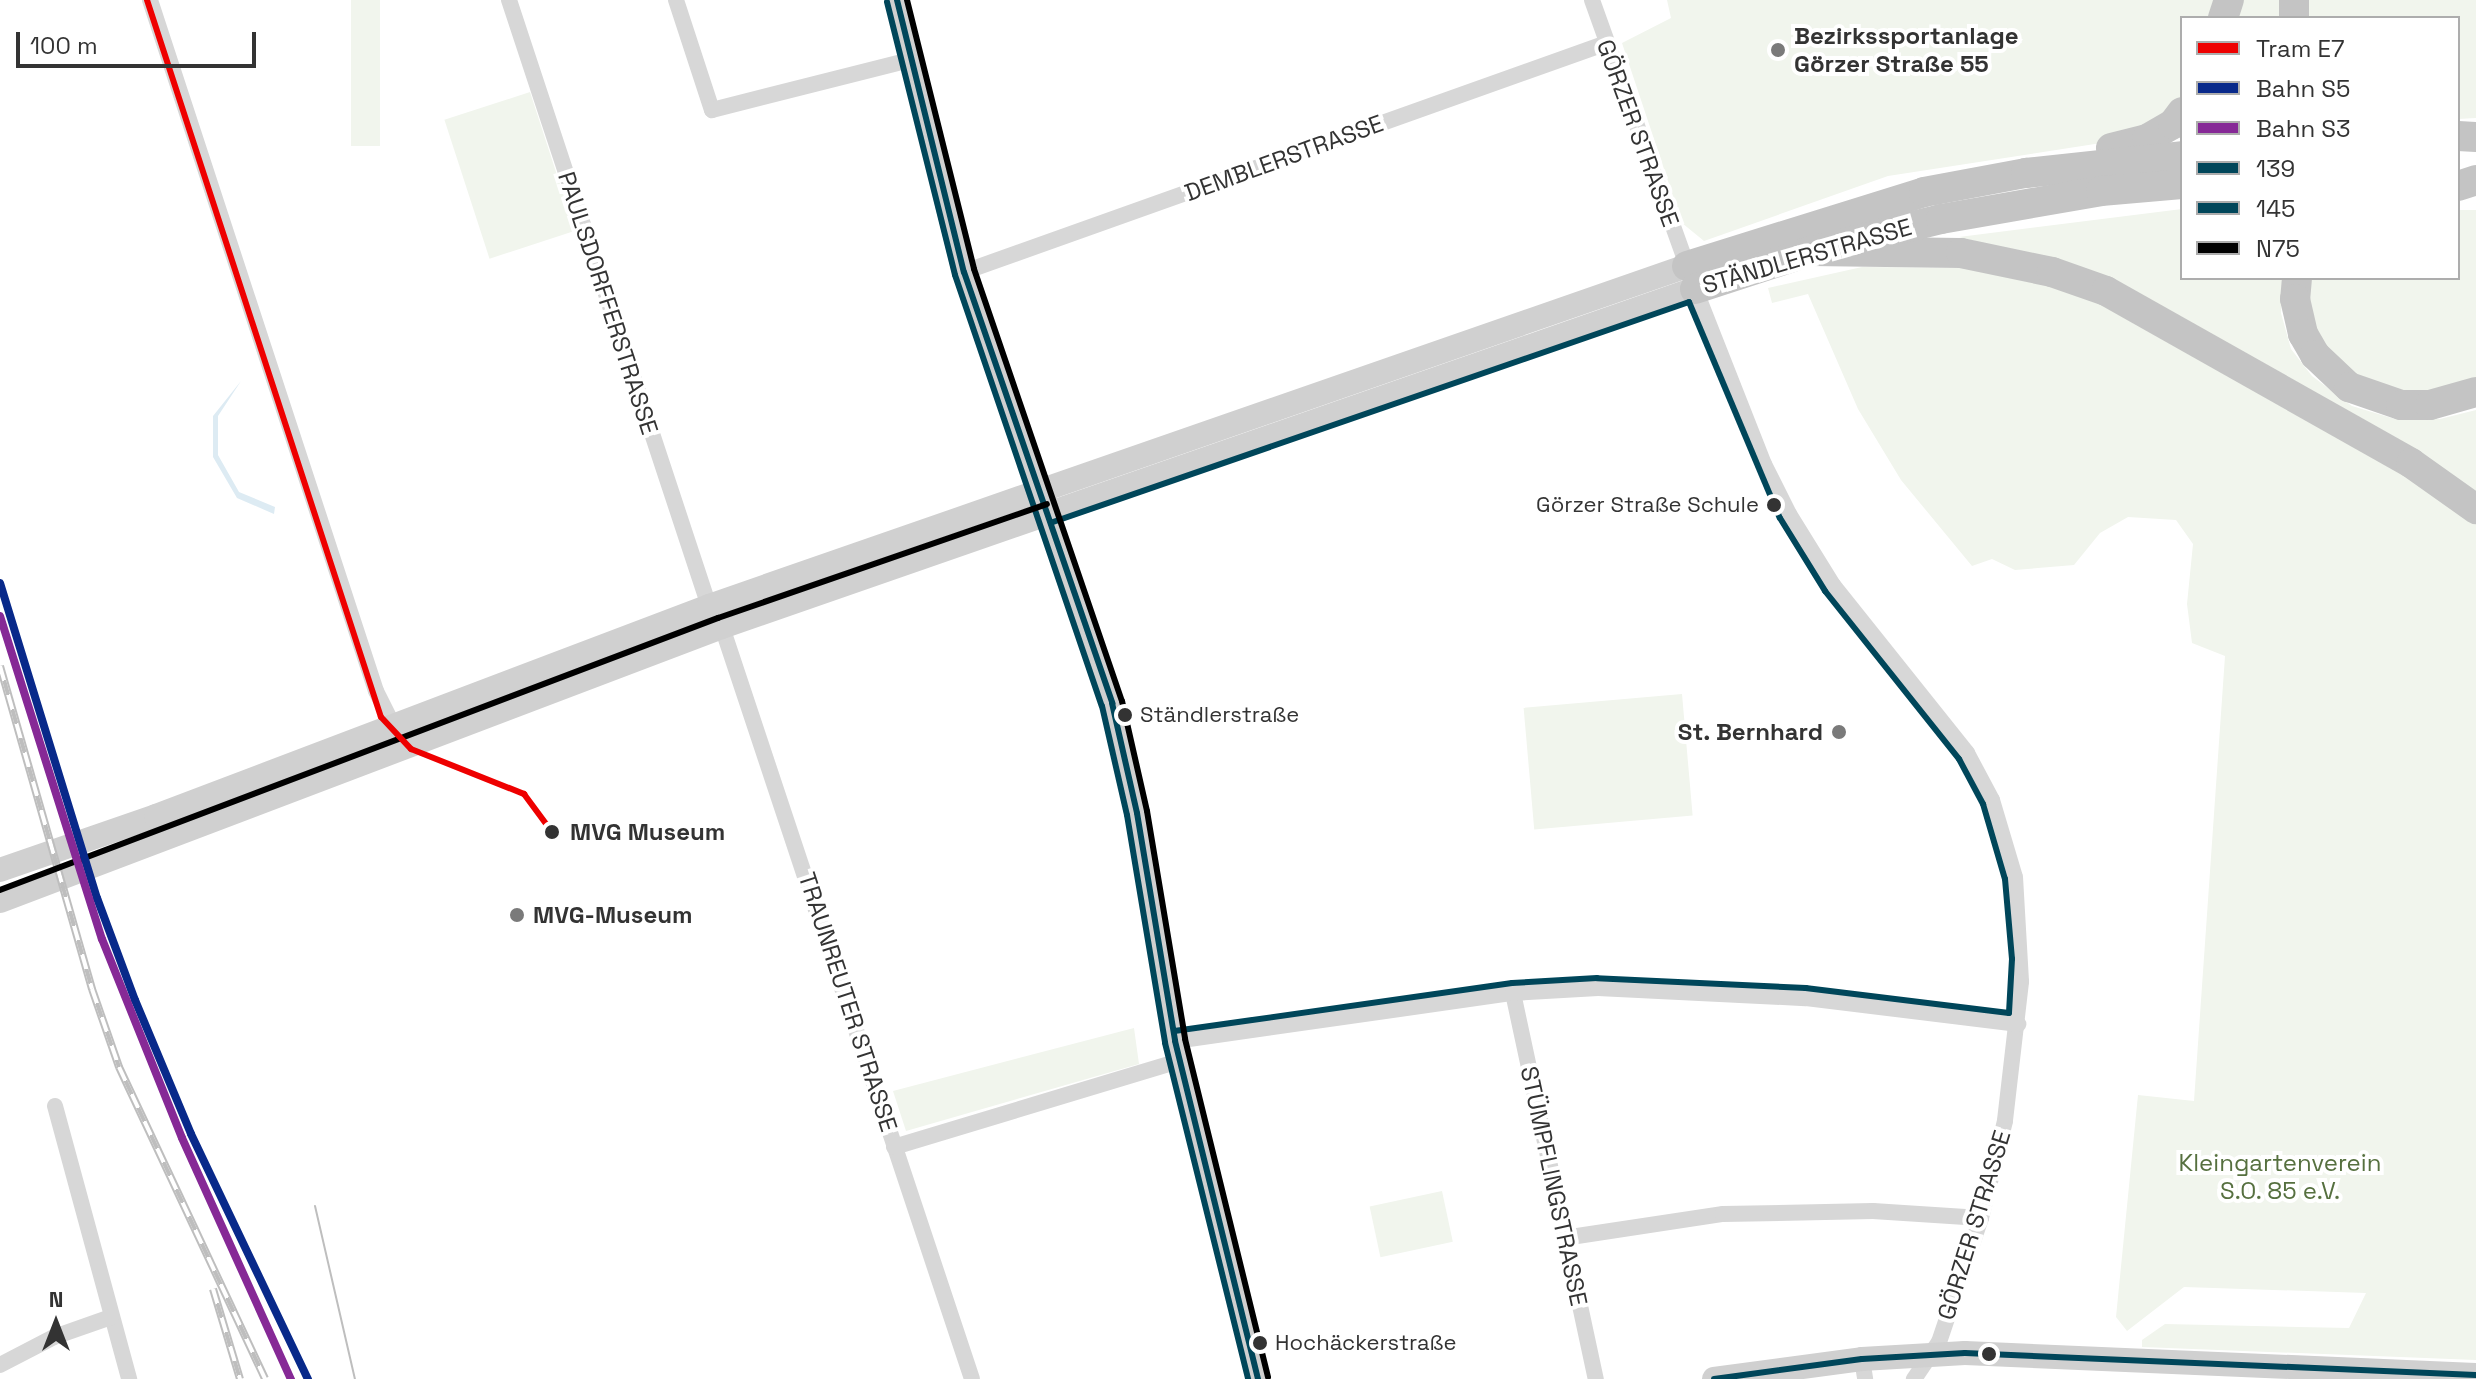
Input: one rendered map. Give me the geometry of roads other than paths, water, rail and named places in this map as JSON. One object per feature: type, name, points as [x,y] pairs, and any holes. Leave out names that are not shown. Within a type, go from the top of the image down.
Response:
[{"type":"highway","points":[[2026,173],[2046,159],[2147,139],[2173,124],[2180,115]]},
{"type":"highway","name":"STÄNDLERSTRASSE","points":[[1691,277],[1883,202],[2026,173],[2180,156]]},
{"type":"highway","name":"STÄNDLERSTRASSE","points":[[1691,277],[2039,200],[2180,184]]},
{"type":"highway","points":[[1811,251],[1961,253],[2052,272],[2106,291],[2411,463],[2476,509]]},
{"type":"highway","points":[[2297,280],[2295,299],[2303,334],[2315,355],[2349,387],[2401,405],[2430,405],[2476,392]]},
{"type":"main road","points":[[897,0],[964,272],[1046,502],[1123,748],[1177,1051],[1258,1379]]},
{"type":"main road","name":"STÄNDLERSTRASSE","points":[[0,901],[1046,502],[1691,277]]},
{"type":"main road","name":"STÄNDLERSTRASSE","points":[[0,870],[391,727],[709,606],[1046,502]]},
{"type":"main road","points":[[1714,1379],[1864,1369],[1927,1354],[2476,1375]]},
{"type":"street","points":[[150,0],[391,727],[410,745]]},
{"type":"street","name":"PAULSDORFFERSTRASSE","points":[[509,0],[709,606]]},
{"type":"street","points":[[676,0],[712,110],[910,60]]},
{"type":"street","name":"GÖRZER STRASSE","points":[[1592,0],[1604,44],[1764,464],[1817,563],[1967,753],[1992,800],[2018,898],[2018,1024],[2009,1101],[1981,1218],[1939,1342],[1927,1354],[1914,1379]]},
{"type":"street","name":"DEMBLERSTRASSE","points":[[964,272],[1604,44]]},
{"type":"street","name":"TRAUNREUTER STRASSE","points":[[722,627],[972,1379]]},
{"type":"street","points":[[894,1147],[1177,1051],[1513,993],[1598,988],[1734,993],[2018,1024]]},
{"type":"street","name":"STÜMPFLINGSTRASSE","points":[[1513,993],[1596,1379]]},
{"type":"street","points":[[55,1106],[129,1379]]},
{"type":"street","points":[[1564,1238],[1723,1214],[1873,1211],[1981,1218]]},
{"type":"street","points":[[0,1365],[54,1337],[111,1317]]},
{"type":"tram line","name":"E7","points":[[147,0],[381,717],[411,749],[524,794],[552,832]]},
{"type":"tram line","points":[[315,1206],[355,1379]]},
{"type":"railway","points":[[0,666],[92,989],[119,1067],[265,1379]]},
{"type":"railway","points":[[213,1289],[240,1379]]},
{"type":"rail line","name":"S5","points":[[0,583],[97,898],[135,1000],[191,1134],[308,1379]]},
{"type":"rail line","name":"S3","points":[[0,616],[102,939],[182,1138],[291,1379]]},
{"type":"place","name":"Bezirkssportanlage Görzer Straße 55","points":[[1778,50]]},
{"type":"place","name":"Görzer Straße Schule","points":[[1774,505]]},
{"type":"place","name":"Ständlerstraße","points":[[1125,715]]},
{"type":"place","name":"St. Bernhard","points":[[1839,732]]},
{"type":"place","name":"MVG Museum","points":[[552,832]]},
{"type":"place","name":"MVG-Museum","points":[[517,915]]},
{"type":"place","name":"Hochäckerstraße","points":[[1260,1343]]},
{"type":"park label","name":"Kleingartenverein S.O. 85 e.V.","points":[[2280,1177]]}]
